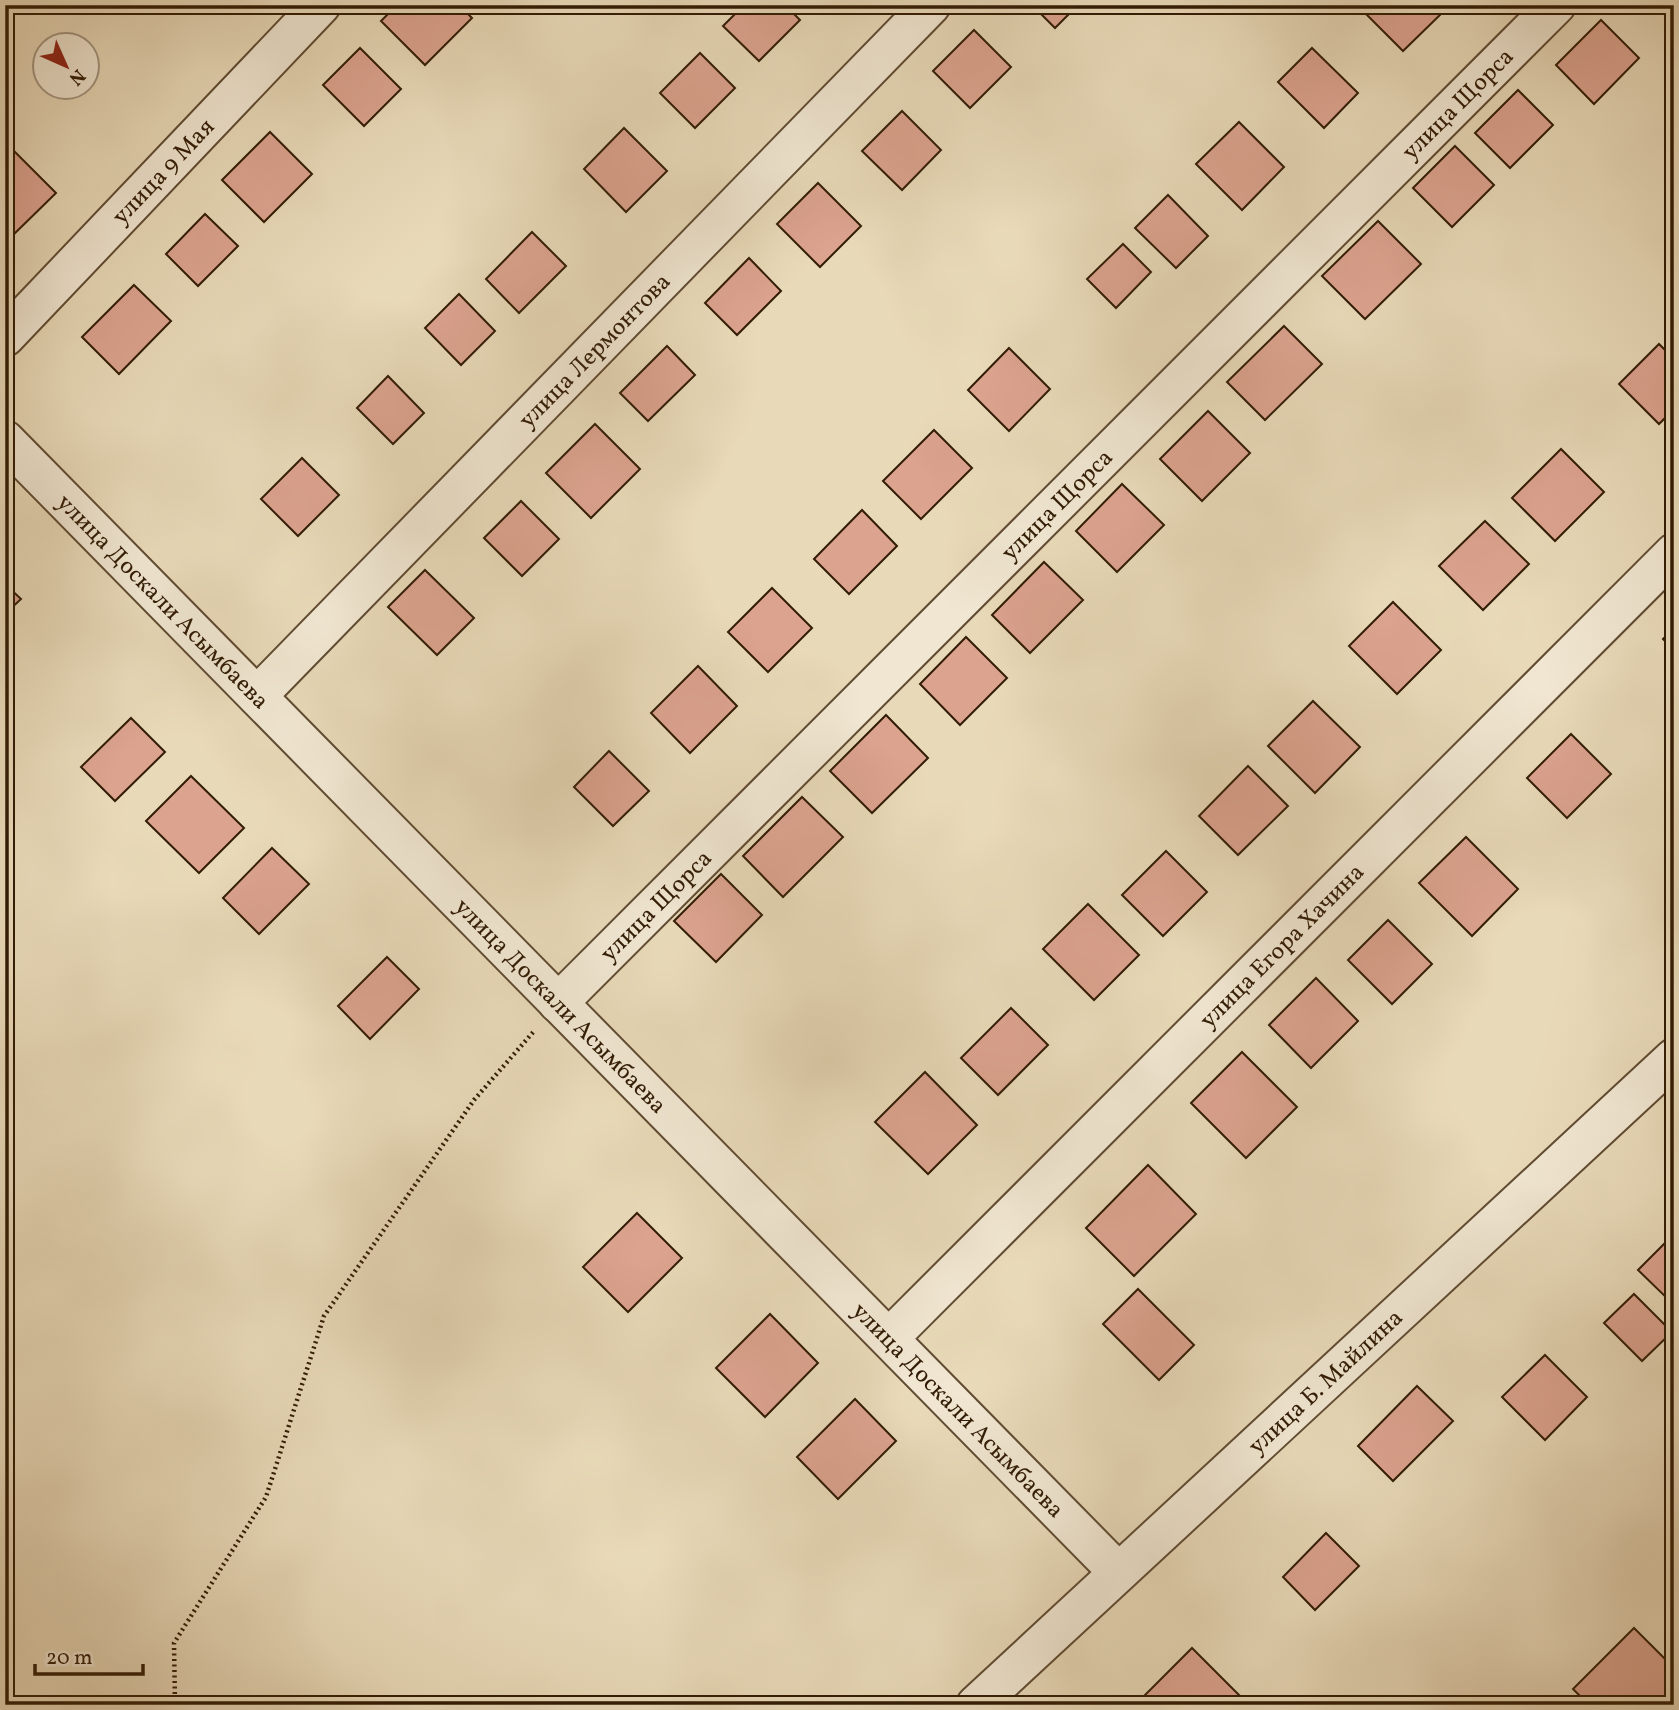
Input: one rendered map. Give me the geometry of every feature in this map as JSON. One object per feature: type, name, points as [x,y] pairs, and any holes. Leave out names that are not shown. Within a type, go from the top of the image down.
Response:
[{"type":"street","name":"улица 9 Мая","points":[[5,337],[321,5]]},
{"type":"street","name":"улица Лермонтова","points":[[257,696],[931,5]]},
{"type":"street","name":"улица Щорса","points":[[558,1003],[1556,5]]},
{"type":"street","name":"улица Доскали Асымбаева","points":[[5,440],[1117,1571]]},
{"type":"street","name":"улица Егора Хачина","points":[[888,1338],[1674,553]]},
{"type":"street","name":"улица Б. Майлина","points":[[976,1705],[1117,1571],[1674,1058]]},
{"type":"path","points":[[174,1705],[174,1643],[266,1497],[324,1316],[474,1100],[558,1003]]},
{"type":"building","points":[[397,5],[459,5],[472,18],[425,65],[381,21]]},
{"type":"building","points":[[744,5],[785,5],[800,20],[759,61],[723,26]]},
{"type":"building","points":[[1032,5],[1078,5],[1055,28]]},
{"type":"building","points":[[1375,5],[1434,5],[1442,13],[1403,51],[1366,14]]},
{"type":"building","points":[[1601,20],[1639,58],[1594,104],[1556,65]]},
{"type":"building","points":[[974,30],[1011,67],[970,108],[933,71]]},
{"type":"building","points":[[360,48],[401,89],[364,126],[323,85]]},
{"type":"building","points":[[1312,48],[1358,93],[1324,128],[1278,82]]},
{"type":"building","points":[[700,53],[735,88],[695,128],[660,93]]},
{"type":"building","points":[[1518,90],[1553,125],[1510,168],[1475,133]]},
{"type":"building","points":[[902,111],[941,150],[902,190],[862,151]]},
{"type":"building","points":[[1239,122],[1284,167],[1242,210],[1196,164]]},
{"type":"building","points":[[624,128],[667,171],[626,212],[584,169]]},
{"type":"building","points":[[270,132],[312,174],[264,222],[222,180]]},
{"type":"building","points":[[5,142],[56,193],[10,238],[5,233]]},
{"type":"building","points":[[1455,146],[1494,185],[1452,227],[1413,188]]},
{"type":"building","points":[[818,183],[861,226],[820,267],[777,224]]},
{"type":"building","points":[[1168,195],[1208,236],[1176,268],[1135,228]]},
{"type":"building","points":[[205,214],[238,246],[198,286],[166,254]]},
{"type":"building","points":[[1378,221],[1421,264],[1365,319],[1322,276]]},
{"type":"building","points":[[532,232],[566,266],[519,313],[486,279]]},
{"type":"building","points":[[1123,244],[1151,272],[1116,308],[1087,279]]},
{"type":"building","points":[[749,258],[781,291],[737,335],[705,303]]},
{"type":"building","points":[[134,285],[171,321],[119,374],[82,337]]},
{"type":"building","points":[[459,294],[495,331],[461,365],[425,328]]},
{"type":"building","points":[[1284,326],[1322,364],[1265,420],[1227,382]]},
{"type":"building","points":[[1659,344],[1674,359],[1674,409],[1659,424],[1619,384]]},
{"type":"building","points":[[667,346],[695,375],[648,421],[620,393]]},
{"type":"building","points":[[1009,348],[1050,389],[1009,431],[968,390]]},
{"type":"building","points":[[388,376],[424,413],[393,444],[357,408]]},
{"type":"building","points":[[1208,411],[1250,453],[1202,501],[1160,459]]},
{"type":"building","points":[[595,424],[640,469],[591,518],[546,473]]},
{"type":"building","points":[[934,430],[972,468],[921,519],[883,481]]},
{"type":"building","points":[[1561,449],[1604,492],[1555,541],[1512,498]]},
{"type":"building","points":[[302,458],[339,495],[298,536],[261,499]]},
{"type":"building","points":[[1122,484],[1164,525],[1117,572],[1076,531]]},
{"type":"building","points":[[521,501],[559,539],[522,576],[484,538]]},
{"type":"building","points":[[862,510],[897,546],[849,594],[814,559]]},
{"type":"building","points":[[1485,521],[1529,564],[1483,610],[1439,566]]},
{"type":"building","points":[[1044,562],[1083,600],[1030,653],[992,615]]},
{"type":"building","points":[[425,570],[474,618],[437,655],[388,607]]},
{"type":"building","points":[[5,584],[21,599],[5,614]]},
{"type":"building","points":[[772,588],[812,628],[768,672],[728,632]]},
{"type":"building","points":[[1393,602],[1441,650],[1397,694],[1349,646]]},
{"type":"building","points":[[1674,628],[1674,650],[1663,639]]},
{"type":"building","points":[[966,637],[1007,678],[960,725],[920,684]]},
{"type":"building","points":[[698,666],[737,706],[690,753],[651,713]]},
{"type":"building","points":[[1313,701],[1360,747],[1315,793],[1268,746]]},
{"type":"building","points":[[886,715],[928,758],[872,813],[830,771]]},
{"type":"building","points":[[131,718],[165,752],[115,801],[81,767]]},
{"type":"building","points":[[1571,734],[1611,774],[1567,818],[1527,778]]},
{"type":"building","points":[[609,751],[649,791],[613,826],[574,787]]},
{"type":"building","points":[[1248,766],[1288,806],[1238,855],[1199,816]]},
{"type":"building","points":[[191,776],[244,828],[199,873],[146,821]]},
{"type":"building","points":[[802,797],[843,837],[783,897],[743,856]]},
{"type":"building","points":[[1466,837],[1518,889],[1472,936],[1419,883]]},
{"type":"building","points":[[272,848],[309,884],[259,934],[223,898]]},
{"type":"building","points":[[1166,851],[1207,892],[1163,936],[1122,895]]},
{"type":"building","points":[[721,874],[762,915],[716,962],[674,921]]},
{"type":"building","points":[[1088,904],[1139,955],[1094,1000],[1043,949]]},
{"type":"building","points":[[1388,920],[1432,964],[1392,1004],[1348,960]]},
{"type":"building","points":[[387,957],[419,989],[370,1039],[338,1006]]},
{"type":"building","points":[[1316,978],[1358,1021],[1311,1068],[1269,1025]]},
{"type":"building","points":[[1011,1008],[1048,1045],[998,1095],[961,1058]]},
{"type":"building","points":[[1242,1052],[1297,1107],[1246,1158],[1191,1103]]},
{"type":"building","points":[[925,1072],[977,1125],[928,1174],[875,1122]]},
{"type":"building","points":[[1148,1165],[1196,1214],[1134,1276],[1086,1228]]},
{"type":"building","points":[[637,1213],[682,1258],[628,1312],[583,1267]]},
{"type":"building","points":[[1674,1234],[1674,1305],[1638,1270]]},
{"type":"building","points":[[1138,1289],[1194,1345],[1159,1380],[1103,1324]]},
{"type":"building","points":[[1634,1294],[1672,1332],[1642,1361],[1604,1323]]},
{"type":"building","points":[[770,1314],[818,1363],[765,1417],[716,1368]]},
{"type":"building","points":[[1545,1355],[1587,1397],[1545,1440],[1502,1397]]},
{"type":"building","points":[[1417,1386],[1453,1421],[1393,1481],[1358,1446]]},
{"type":"building","points":[[855,1399],[896,1441],[838,1499],[797,1457]]},
{"type":"building","points":[[1326,1533],[1359,1566],[1315,1610],[1283,1577]]},
{"type":"building","points":[[1634,1628],[1674,1668],[1674,1695],[1664,1705],[1589,1705],[1573,1689]]},
{"type":"building","points":[[1192,1648],[1246,1702],[1243,1705],[1152,1705],[1144,1696]]}]
